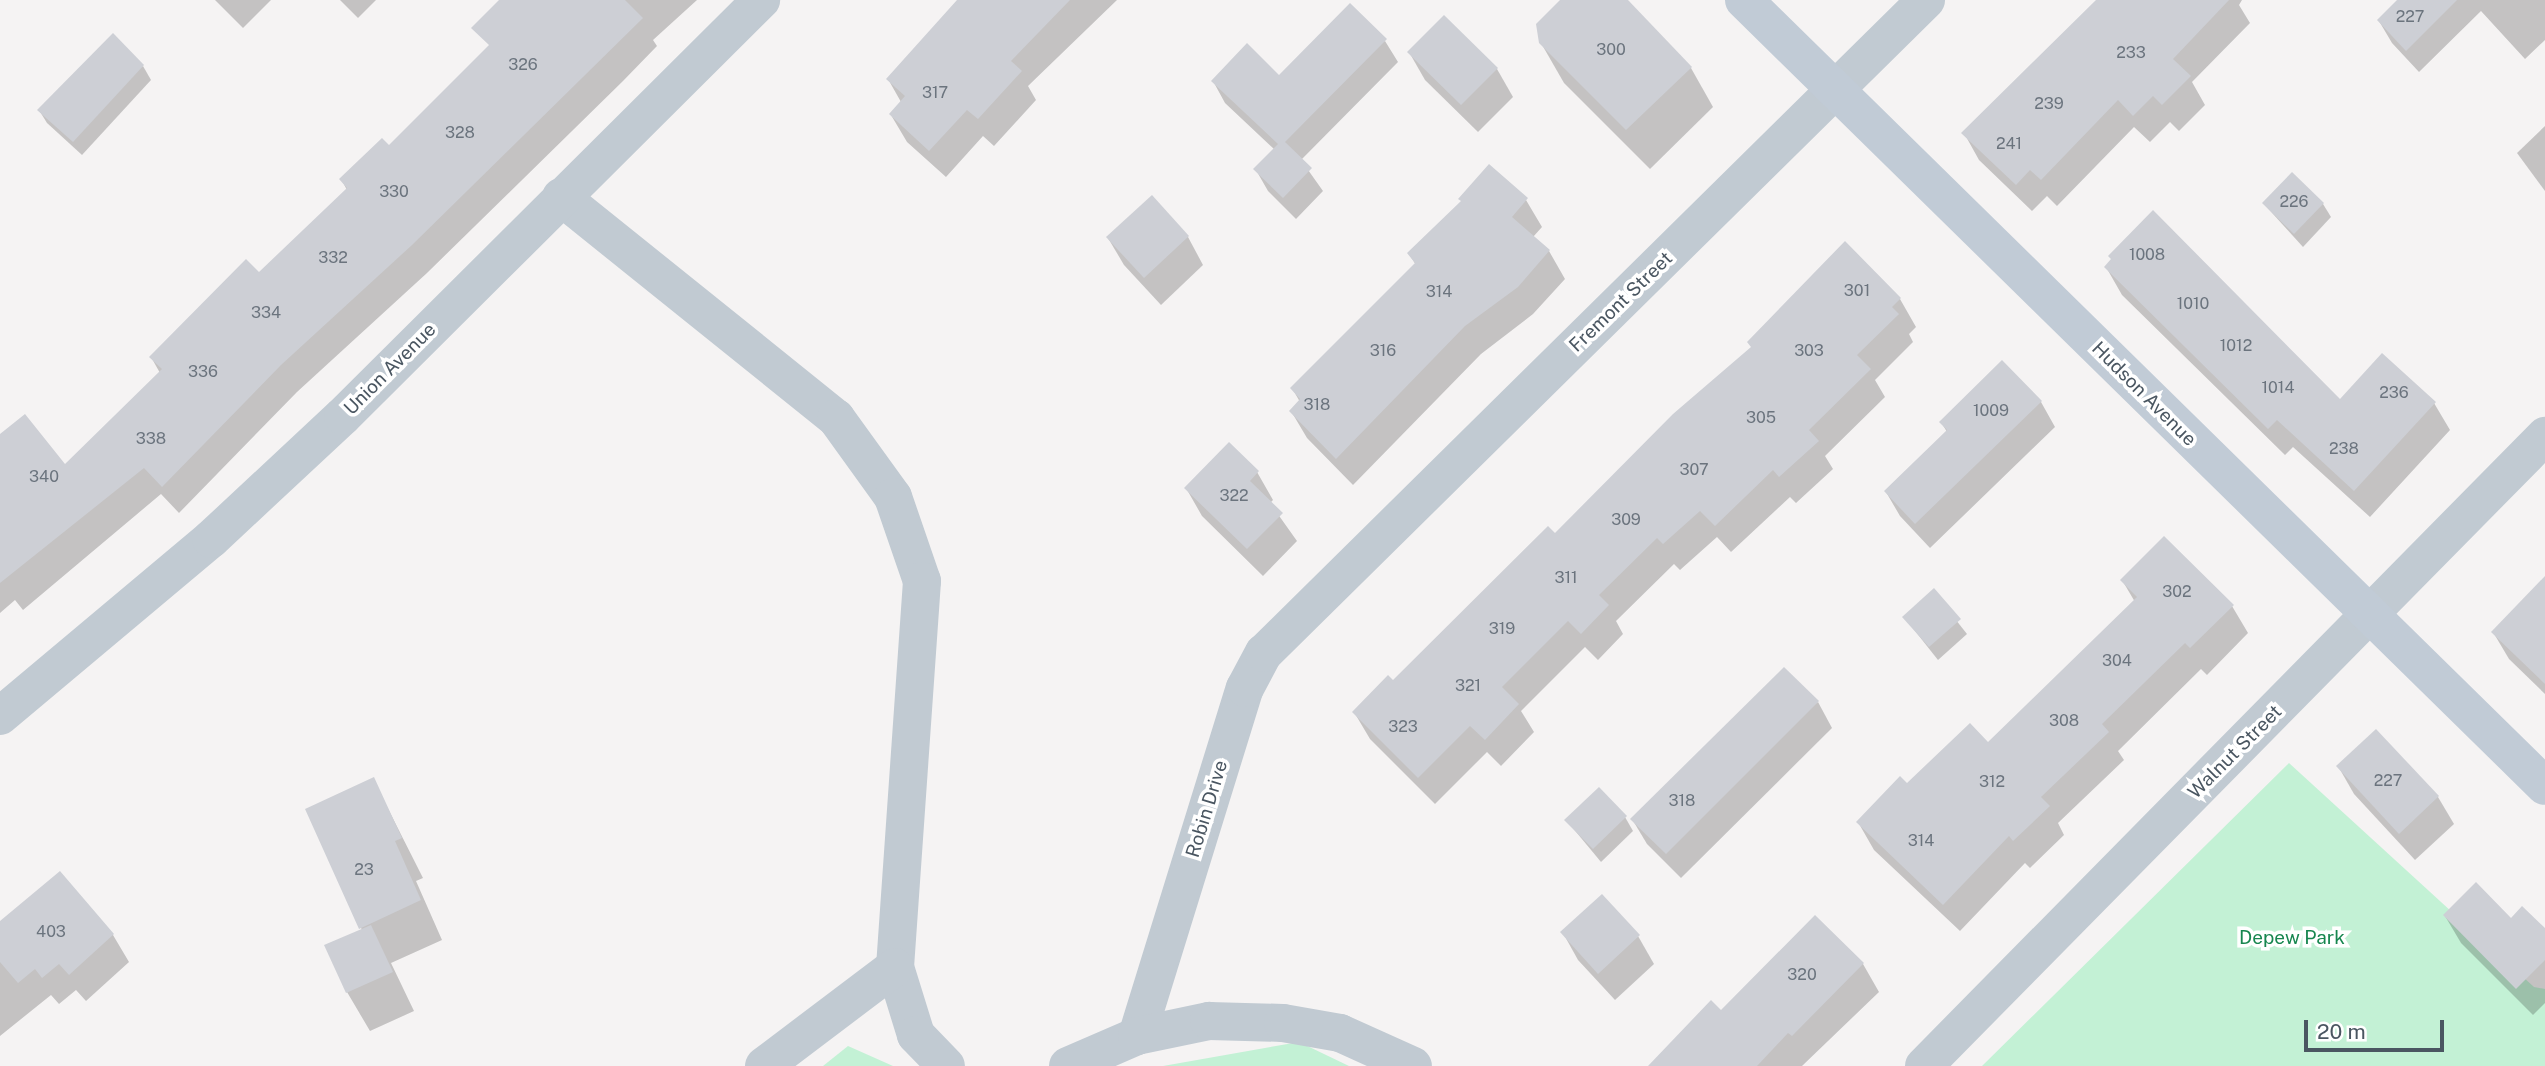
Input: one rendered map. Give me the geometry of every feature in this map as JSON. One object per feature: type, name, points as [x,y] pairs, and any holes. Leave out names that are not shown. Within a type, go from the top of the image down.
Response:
[{"type":"street","name":"Union Avenue","points":[[0,716],[211,539],[343,416],[761,0]]},
{"type":"street","name":"Hudson Avenue","points":[[1744,0],[2545,786]]},
{"type":"street","name":"Fremont Street","points":[[1315,602],[1838,91],[1926,0]]},
{"type":"street","points":[[561,197],[836,418],[893,498],[922,581],[895,967],[916,1035],[946,1066]]},
{"type":"street","name":"Walnut Street","points":[[1924,1066],[2370,617],[2545,436]]},
{"type":"street","name":"Robin Drive","points":[[1137,1036],[1245,688],[1264,653],[1315,602]]},
{"type":"street","points":[[764,1066],[895,967]]},
{"type":"street","points":[[1068,1066],[1137,1036],[1209,1021],[1283,1023],[1340,1033],[1413,1066]]},
{"type":"green space","name":"Depew Park","points":[[2289,763],[2534,987],[2545,989],[2545,1066],[1982,1066]]},
{"type":"green space","points":[[1299,1042],[1349,1066],[1163,1066]]},
{"type":"green space","points":[[848,1046],[893,1066],[823,1066]]},
{"type":"building","points":[[499,0],[625,0],[643,18],[412,245],[281,365],[162,487],[144,468],[0,583],[0,434],[25,414],[65,464],[162,369],[149,357],[246,259],[259,272],[347,188],[339,179],[382,138],[389,145],[489,45],[471,28]]},
{"type":"building","points":[[957,0],[1070,0],[1011,61],[1022,71],[978,119],[967,110],[929,151],[889,114],[905,96],[886,79]]},
{"type":"building","points":[[1560,0],[1628,0],[1692,67],[1626,130],[1539,43],[1536,24]]},
{"type":"building","points":[[2096,0],[2229,0],[2173,59],[2191,76],[2162,105],[2153,96],[2133,116],[2118,100],[2041,180],[2030,170],[2016,185],[1961,133]]},
{"type":"building","points":[[2397,0],[2457,0],[2406,51],[2377,20]]},
{"type":"building","points":[[1350,3],[1387,39],[1285,142],[1312,168],[1283,198],[1253,169],[1278,144],[1211,81],[1247,43],[1279,75]]},
{"type":"building","points":[[1444,15],[1498,68],[1461,105],[1407,52]]},
{"type":"building","points":[[113,33],[144,65],[73,142],[37,110]]},
{"type":"building","points":[[1489,164],[1528,198],[1512,217],[1550,250],[1518,287],[1465,326],[1336,459],[1289,411],[1300,399],[1290,388],[1415,263],[1407,253],[1461,201],[1458,199]]},
{"type":"building","points":[[2292,172],[2324,203],[2294,234],[2262,203]]},
{"type":"building","points":[[1152,195],[1189,236],[1144,278],[1106,237]]},
{"type":"building","points":[[2153,210],[2340,399],[2382,353],[2436,402],[2354,491],[2277,420],[2268,429],[2104,267],[2111,259],[2108,256]]},
{"type":"building","points":[[1845,241],[1901,298],[1892,307],[1899,314],[1857,355],[1871,369],[1809,430],[1819,441],[1779,477],[1773,470],[1715,526],[1700,511],[1663,544],[1657,538],[1599,595],[1609,605],[1581,634],[1568,621],[1502,687],[1519,704],[1485,740],[1470,726],[1418,778],[1352,712],[1388,675],[1393,680],[1548,526],[1555,533],[1673,414],[1751,347],[1747,342]]},
{"type":"building","points":[[2002,360],[2042,401],[1915,524],[1884,491],[1947,430],[1939,422]]},
{"type":"building","points":[[1229,442],[1259,471],[1250,481],[1283,513],[1247,549],[1184,488]]},
{"type":"building","points":[[2164,536],[2234,605],[2190,648],[2185,643],[2102,724],[2109,732],[2041,797],[2050,806],[2013,841],[2009,836],[1943,905],[1856,822],[1900,776],[1907,783],[1970,723],[1988,742],[2137,597],[2120,580]]},
{"type":"building","points":[[2545,576],[2545,684],[2491,632]]},
{"type":"building","points":[[1934,588],[1961,619],[1929,647],[1902,617]]},
{"type":"building","points":[[1784,667],[1819,701],[1666,854],[1630,819]]},
{"type":"building","points":[[2376,729],[2439,796],[2399,834],[2336,766]]},
{"type":"building","points":[[374,777],[402,838],[395,841],[421,900],[359,929],[305,809]]},
{"type":"building","points":[[1599,787],[1627,816],[1593,849],[1564,820]]},
{"type":"building","points":[[60,871],[114,934],[69,975],[59,964],[42,978],[35,969],[18,983],[0,962],[0,921]]},
{"type":"building","points":[[2476,882],[2511,918],[2522,906],[2545,928],[2545,960],[2516,989],[2443,915]]},
{"type":"building","points":[[1602,894],[1640,935],[1598,974],[1560,932]]},
{"type":"building","points":[[1815,915],[1864,963],[1792,1036],[1788,1033],[1757,1066],[1648,1066],[1711,1000],[1721,1010]]},
{"type":"building","points":[[371,925],[393,972],[346,993],[324,945]]}]
